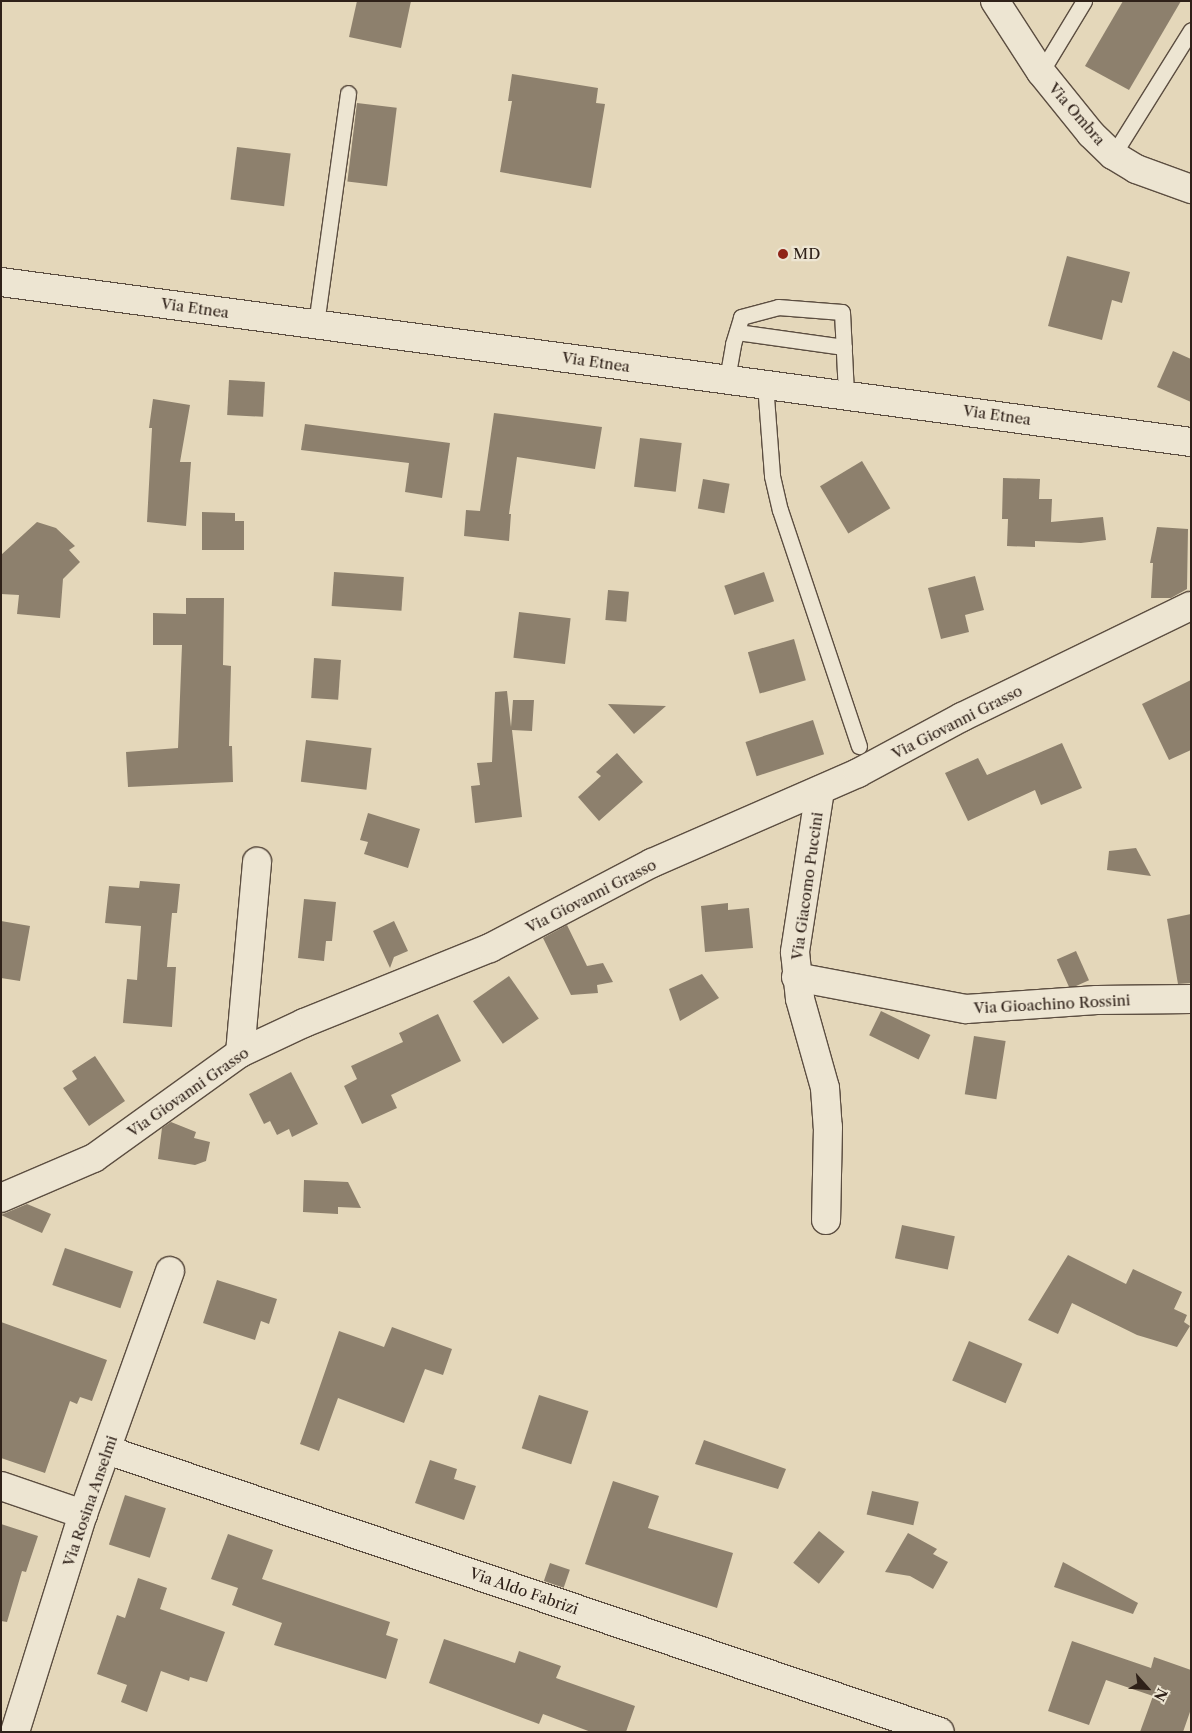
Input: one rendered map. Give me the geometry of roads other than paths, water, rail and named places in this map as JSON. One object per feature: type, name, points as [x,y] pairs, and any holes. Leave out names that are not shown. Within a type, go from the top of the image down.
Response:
[{"type":"street","name":"Via Ombra","points":[[995,1],[1041,72],[1091,134],[1113,155],[1161,180],[1191,189]]},
{"type":"street","name":"Via Etnea","points":[[1,282],[1191,442]]},
{"type":"street","name":"Via Giovanni Grasso","points":[[1,1198],[94,1158],[240,1053],[304,1023],[490,948],[652,863],[820,790],[1191,606]]},
{"type":"street","name":"Via Giacomo Puccini","points":[[820,790],[795,952],[796,977],[825,1088],[828,1127],[826,1220]]},
{"type":"street","points":[[240,1053],[257,862]]},
{"type":"street","name":"Via Gioachino Rossini","points":[[796,977],[966,1009],[1097,1000],[1191,999]]},
{"type":"street","name":"Via Rosina Anselmi","points":[[15,1732],[83,1514],[170,1271]]},
{"type":"street","name":"Via Aldo Fabrizi","points":[[107,1450],[940,1732]]},
{"type":"street","points":[[1,1486],[83,1514]]},
{"type":"lane","points":[[1041,72],[1084,1]]},
{"type":"lane","points":[[1113,155],[1191,30]]},
{"type":"lane","points":[[316,324],[348,93]]},
{"type":"lane","points":[[727,379],[736,332],[741,317],[778,307],[842,312],[846,395]]},
{"type":"lane","points":[[736,332],[844,347]]},
{"type":"lane","points":[[765,384],[772,476],[780,510],[859,746]]},
{"type":"place","name":"MD","points":[[783,254]]}]
